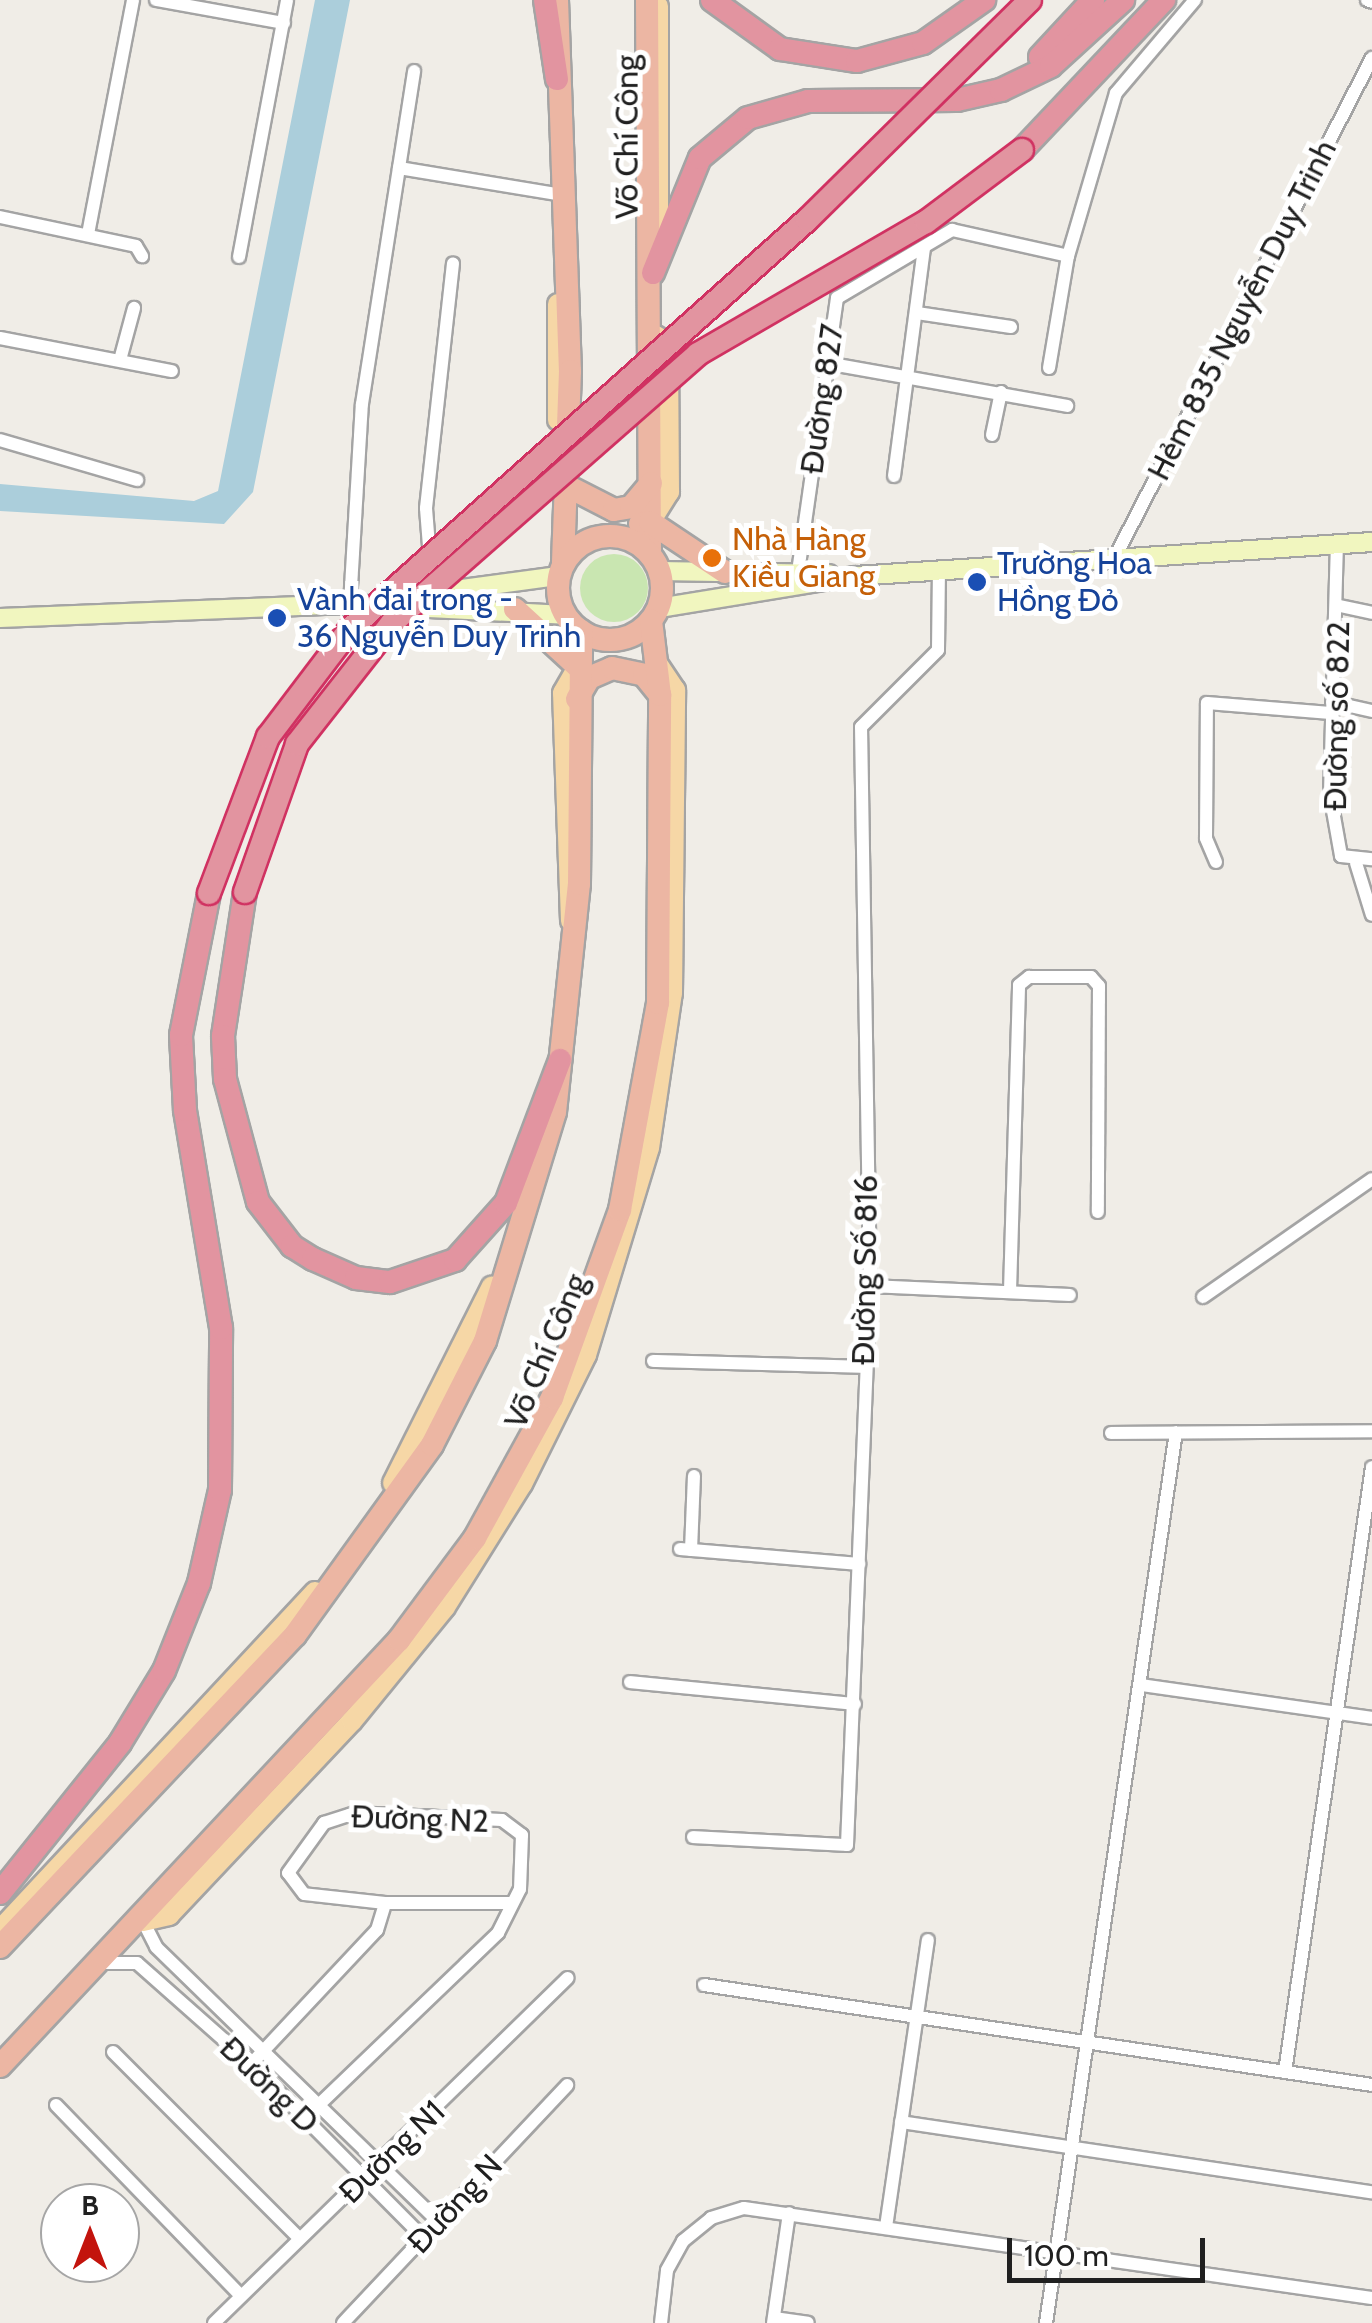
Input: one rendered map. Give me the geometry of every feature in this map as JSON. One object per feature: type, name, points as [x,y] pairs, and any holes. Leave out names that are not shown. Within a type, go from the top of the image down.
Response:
[{"type":"highway","points":[[545,0],[557,79]]},
{"type":"highway","name":"Võ Chí Công","points":[[557,0],[571,488],[561,570]]},
{"type":"highway","name":"Võ Chí Công","points":[[647,0],[653,273],[650,522],[655,562]]},
{"type":"highway","points":[[712,0],[780,49],[857,62],[924,43],[984,0]]},
{"type":"highway","points":[[0,1893],[120,1744],[164,1671],[198,1584],[220,1490],[221,1328],[185,1110],[181,1035],[208,893],[268,736],[350,629],[807,220],[1030,0]]},
{"type":"highway","points":[[958,100],[1028,66],[1093,0]]},
{"type":"highway","points":[[653,273],[700,158],[748,118],[808,101],[958,100],[1050,66],[1123,0]]},
{"type":"highway","points":[[560,1060],[506,1203],[455,1260],[390,1282],[356,1278],[313,1259],[258,1202],[226,1080],[223,1036],[244,892],[297,744],[392,623],[698,354],[926,222],[1022,150],[1164,0]]},
{"type":"highway","points":[[571,488],[614,510],[632,507],[651,483]]},
{"type":"highway","points":[[568,520],[650,522],[724,572]]},
{"type":"highway","points":[[597,537],[626,538],[655,562],[655,614],[618,640],[573,623],[561,570],[597,537]]},
{"type":"highway","points":[[515,609],[578,667],[617,654],[658,665]]},
{"type":"highway","name":"Võ Chí Công","points":[[0,2066],[346,1715],[405,1645],[474,1538],[552,1398],[620,1210],[657,1055],[660,695],[655,614]]},
{"type":"highway","name":"Võ Chí Công","points":[[0,1947],[295,1635],[432,1444],[485,1340],[520,1244],[555,1112],[573,930],[578,667],[573,623]]},
{"type":"highway","points":[[577,699],[588,678],[612,668],[644,675],[660,695]]},
{"type":"main road","name":"Võ Chí Công","points":[[653,273],[662,225],[658,0]]},
{"type":"main road","name":"Võ Chí Công","points":[[567,273],[557,310],[556,496],[568,520]]},
{"type":"main road","name":"Võ Chí Công","points":[[650,522],[668,492],[668,359],[651,325]]},
{"type":"main road","points":[[655,614],[855,576],[1372,542]]},
{"type":"main road","points":[[655,562],[724,572],[855,576]]},
{"type":"main road","points":[[350,604],[561,570]]},
{"type":"main road","points":[[0,618],[350,604],[515,609],[573,623]]},
{"type":"main road","name":"Võ Chí Công","points":[[657,1055],[676,938],[675,690],[658,665]]},
{"type":"main road","name":"Võ Chí Công","points":[[573,930],[563,693],[578,667]]},
{"type":"main road","name":"Võ Chí Công","points":[[0,1930],[294,1616],[367,1527],[477,1324],[508,1249],[560,1060]]},
{"type":"street","points":[[88,234],[133,0]]},
{"type":"street","points":[[156,0],[284,23]]},
{"type":"street","points":[[239,257],[287,0]]},
{"type":"street","points":[[1049,368],[1068,256],[1088,210],[1116,93],[1195,0]]},
{"type":"street","name":"Hẻm 835 Nguyễn Duy Trinh","points":[[1113,561],[1372,58]]},
{"type":"street","points":[[350,604],[362,404],[414,72]]},
{"type":"street","points":[[399,168],[562,195]]},
{"type":"street","points":[[0,218],[136,246],[142,256]]},
{"type":"street","name":"Đường 827","points":[[798,572],[837,298],[952,230],[1068,256]]},
{"type":"street","points":[[894,476],[924,249]]},
{"type":"street","points":[[428,594],[426,508],[452,263]]},
{"type":"street","points":[[120,360],[134,308]]},
{"type":"street","points":[[917,313],[1011,327]]},
{"type":"street","points":[[0,338],[172,371]]},
{"type":"street","points":[[826,363],[910,373],[1068,406]]},
{"type":"street","points":[[992,435],[1001,392]]},
{"type":"street","points":[[0,440],[137,480]]},
{"type":"street","name":"Đường số 822","points":[[1337,542],[1340,606],[1331,708],[1336,836],[1341,856],[1356,863]]},
{"type":"street","name":"Đường Số 816","points":[[693,1837],[845,1849],[855,1704],[863,1367],[870,1286],[861,727],[938,650],[939,569]]},
{"type":"street","points":[[1340,606],[1372,614]]},
{"type":"street","points":[[1216,862],[1206,838],[1207,703],[1372,712]]},
{"type":"street","points":[[1372,859],[1356,863],[1372,915]]},
{"type":"street","points":[[1010,1292],[1018,985],[1029,977],[1091,978],[1099,986],[1098,1212]]},
{"type":"street","points":[[1203,1296],[1372,1179]]},
{"type":"street","points":[[870,1286],[1070,1294]]},
{"type":"street","points":[[653,1361],[863,1367]]},
{"type":"street","points":[[1111,1432],[1372,1431]]},
{"type":"street","points":[[1046,2323],[1176,1432]]},
{"type":"street","points":[[1286,2072],[1372,1467]]},
{"type":"street","points":[[694,1476],[685,1549],[859,1564]]},
{"type":"street","points":[[630,1682],[855,1704]]},
{"type":"street","points":[[1142,1685],[1372,1718]]},
{"type":"street","name":"Đường N2","points":[[303,2120],[498,1933],[520,1889],[522,1835],[502,1820],[336,1816],[290,1862],[288,1872],[304,1894],[384,1903]]},
{"type":"street","points":[[251,2064],[367,1948],[384,1903],[510,1903]]},
{"type":"street","name":"Đường D","points":[[143,1920],[156,1948],[265,2048],[439,2222]]},
{"type":"street","points":[[886,2226],[928,1940]]},
{"type":"street","name":"Đường D","points":[[101,1964],[137,1964],[251,2064],[422,2237]]},
{"type":"street","name":"Đường N1","points":[[214,2323],[299,2238],[380,2166],[568,1978]]},
{"type":"street","points":[[704,1985],[1372,2084]]},
{"type":"street","points":[[113,2052],[299,2238]]},
{"type":"street","name":"Đường N","points":[[343,2323],[566,2084]]},
{"type":"street","points":[[56,2105],[241,2296]]},
{"type":"street","points":[[901,2122],[1372,2192]]},
{"type":"street","points":[[661,2323],[667,2270],[697,2227],[744,2208],[1372,2298]]},
{"type":"street","points":[[789,2213],[773,2320],[808,2323]]},
{"type":"green space","points":[[614,554],[638,564],[648,588],[638,612],[614,622],[590,612],[580,588],[590,564]]},
{"type":"water","points":[[315,0],[350,0],[253,492],[224,524],[0,511],[0,484],[194,501],[218,491]]},
{"type":"place","name":"Nhà Hàng Kiều Giang","points":[[712,558]]},
{"type":"place","name":"Trường Hoa Hồng Đỏ","points":[[977,582]]},
{"type":"place","name":"Vành đai trong - 36 Nguyễn Duy Trinh","points":[[277,618]]}]
